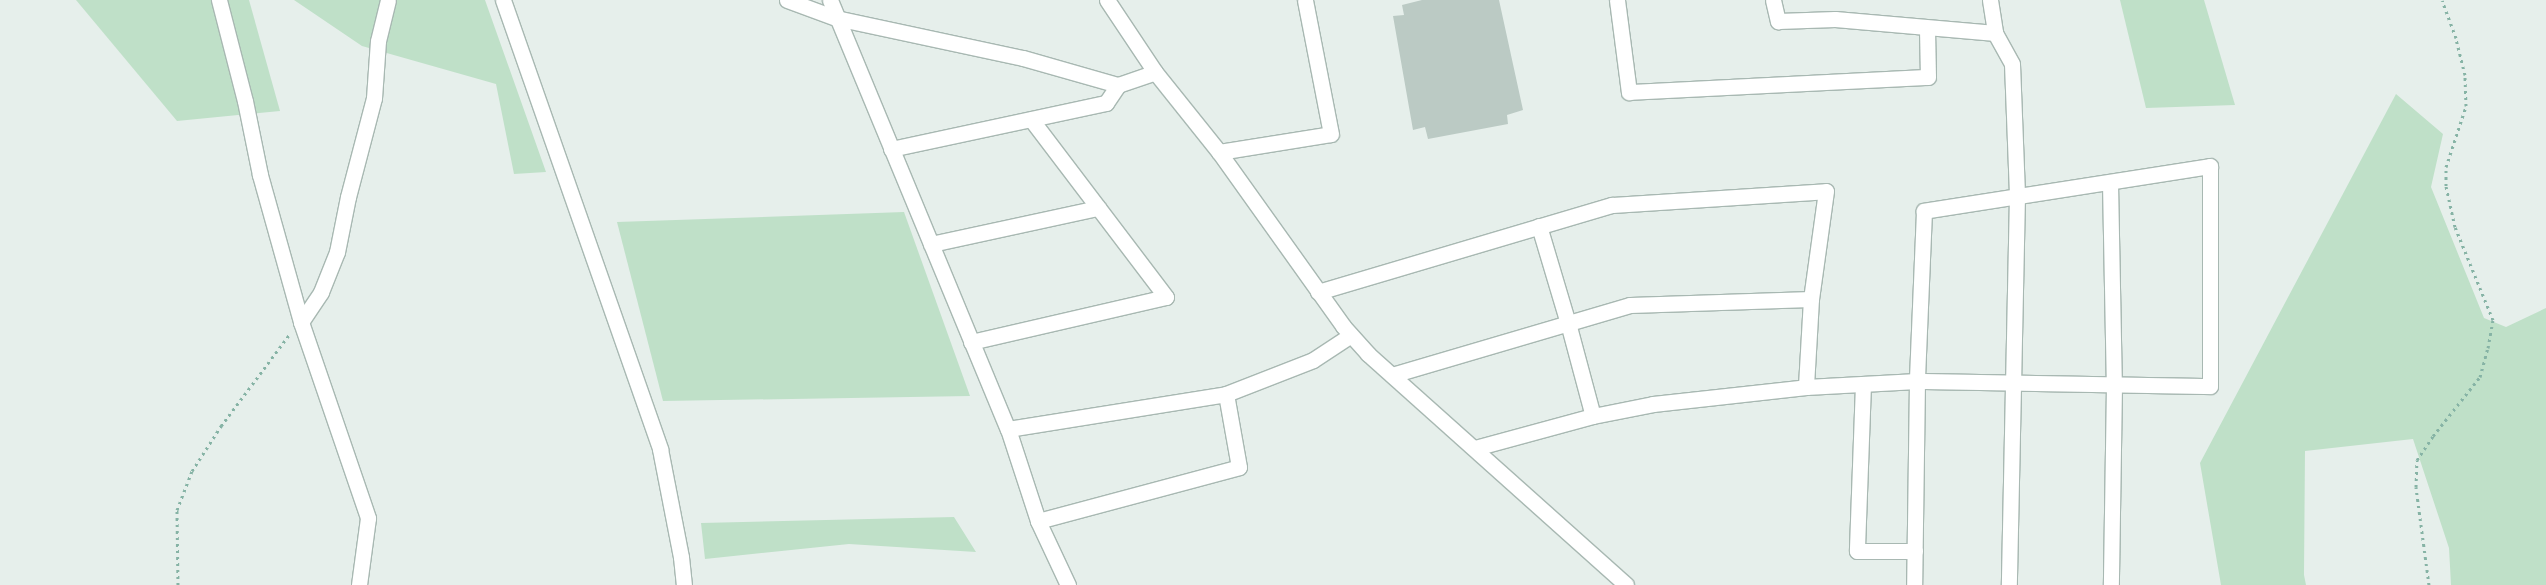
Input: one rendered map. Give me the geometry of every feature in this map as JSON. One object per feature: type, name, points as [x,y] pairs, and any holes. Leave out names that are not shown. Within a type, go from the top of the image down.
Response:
[{"type":"street","points":[[219,0],[260,175],[302,322],[368,518],[359,585]]},
{"type":"street","points":[[302,322],[322,292],[337,252],[348,197],[374,98],[378,41],[388,0]]},
{"type":"street","points":[[503,0],[660,449],[681,557],[684,585]]},
{"type":"street","points":[[787,0],[836,18],[1023,58],[1118,85],[1155,72]]},
{"type":"street","points":[[830,0],[970,342],[1008,429],[1038,521],[1068,585]]},
{"type":"street","points":[[1107,0],[1155,72],[1219,152],[1318,292],[1351,335],[1368,354],[1626,585]]},
{"type":"street","points":[[1219,152],[1331,134],[1305,0]]},
{"type":"street","points":[[1617,0],[1629,92],[1928,77],[1927,28]]},
{"type":"street","points":[[1773,0],[1778,21],[1835,19],[1995,34]]},
{"type":"street","points":[[1990,0],[1995,34],[2012,64],[2017,195],[2009,585]]},
{"type":"street","points":[[892,149],[1106,103],[1118,85]]},
{"type":"street","points":[[970,342],[1166,297],[1031,119]]},
{"type":"street","points":[[1475,448],[1593,416],[1653,404],[1806,387],[1917,381],[2210,386],[2210,166],[1924,211],[1917,381],[1914,585]]},
{"type":"street","points":[[2110,183],[2114,385],[2111,585]]},
{"type":"street","points":[[1318,292],[1612,205],[1826,192],[1811,298],[1806,387]]},
{"type":"street","points":[[931,244],[1098,208]]},
{"type":"street","points":[[1538,226],[1568,323],[1593,416]]},
{"type":"street","points":[[1392,375],[1630,305],[1811,298]]},
{"type":"street","points":[[1008,429],[1226,394],[1313,360],[1351,335]]},
{"type":"street","points":[[1863,384],[1857,551],[1915,552]]},
{"type":"street","points":[[1038,521],[1239,467],[1226,394]]},
{"type":"path","points":[[2428,585],[2416,487],[2417,460],[2480,377],[2493,320],[2455,227],[2446,186],[2446,167],[2466,106],[2465,83],[2456,38],[2442,0]]},
{"type":"path","points":[[178,585],[177,510],[192,471],[221,426],[302,322]]},
{"type":"green space","points":[[76,0],[249,0],[280,111],[177,121]]},
{"type":"green space","points":[[294,0],[485,0],[546,172],[514,174],[496,84],[362,46]]},
{"type":"green space","points":[[2120,0],[2204,0],[2235,105],[2146,108]]},
{"type":"green space","points":[[2396,94],[2443,134],[2431,187],[2484,318],[2506,327],[2546,308],[2546,585],[2451,585],[2449,548],[2413,439],[2305,451],[2304,575],[2306,585],[2221,585],[2200,463]]},
{"type":"green space","points":[[904,212],[970,396],[663,401],[617,222]]},
{"type":"green space","points":[[954,517],[976,552],[849,544],[705,559],[701,523]]},
{"type":"building","points":[[1422,0],[1499,0],[1523,110],[1507,115],[1508,124],[1428,139],[1425,127],[1413,130],[1393,16],[1404,15],[1402,5]]}]
